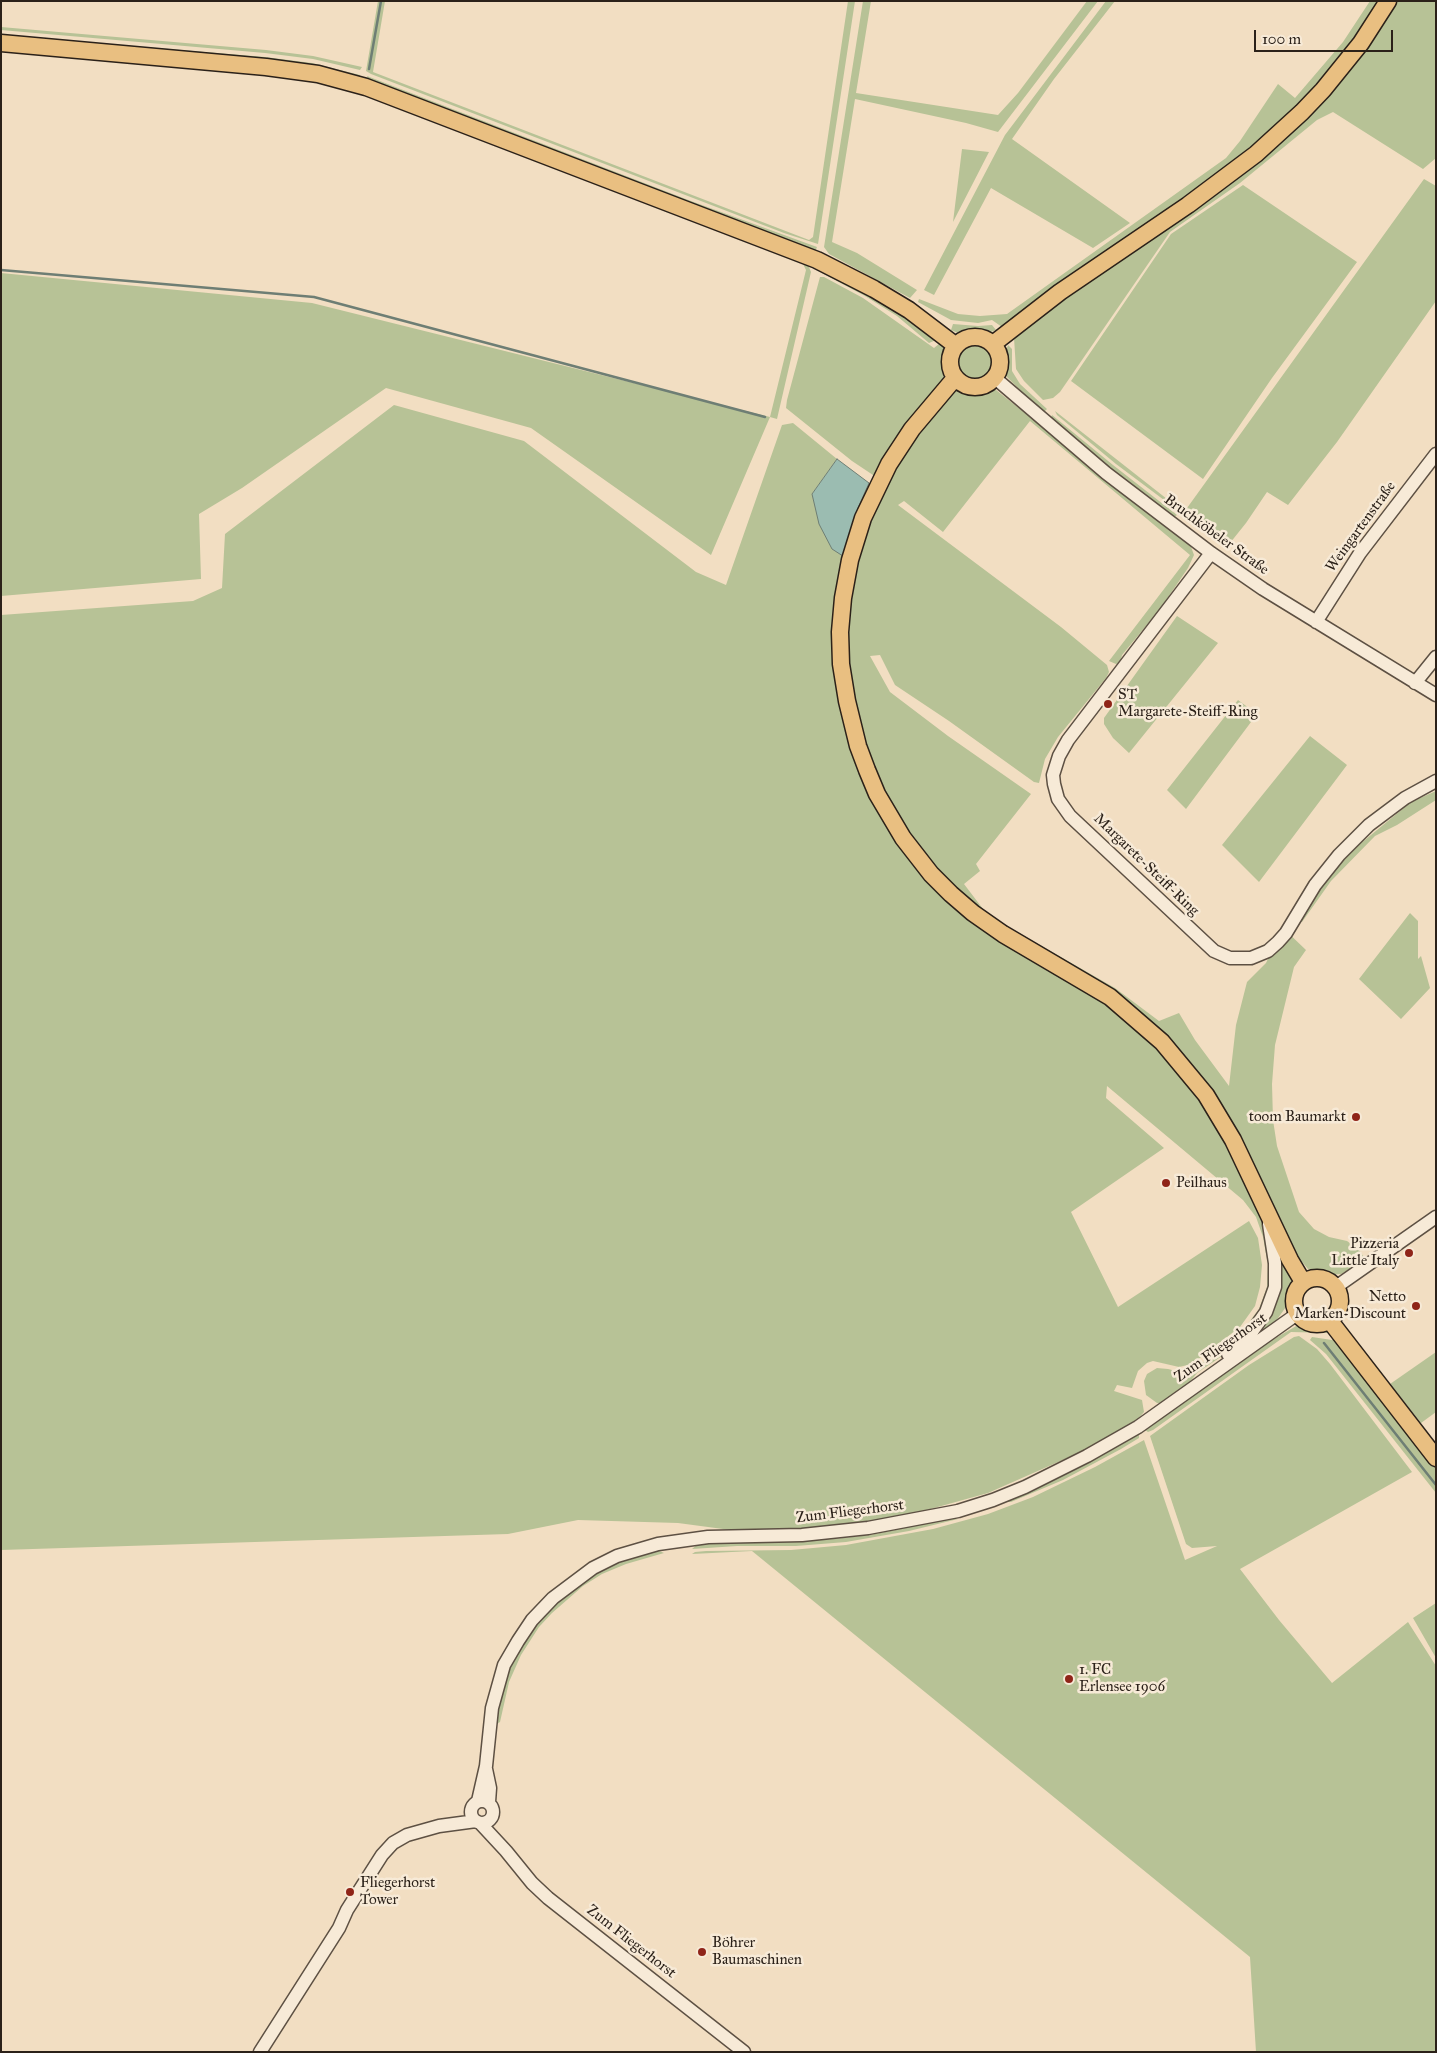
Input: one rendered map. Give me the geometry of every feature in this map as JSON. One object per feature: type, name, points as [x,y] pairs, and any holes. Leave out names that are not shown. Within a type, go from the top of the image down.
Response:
[{"type":"main road","points":[[993,344],[1060,292],[1188,205],[1256,154],[1323,90],[1361,43],[1388,1]]},
{"type":"main road","points":[[1,43],[266,67],[318,74],[366,87],[817,260],[874,289],[908,310],[955,345]]},
{"type":"main road","points":[[970,337],[986,339],[993,344],[1000,357],[1000,364],[995,378],[989,383],[975,387],[968,386],[955,378],[949,362],[955,345],[970,337]]},
{"type":"main road","points":[[955,378],[912,429],[889,464],[863,518],[850,560],[843,598],[840,632],[841,664],[847,701],[864,762],[877,794],[903,838],[931,874],[951,894],[1002,934],[1110,997],[1162,1042],[1206,1095],[1233,1140],[1290,1260],[1303,1282]]},
{"type":"main road","points":[[1317,1278],[1331,1282],[1336,1287],[1339,1294],[1339,1309],[1330,1321],[1316,1325],[1302,1320],[1297,1314],[1293,1301],[1294,1293],[1303,1282],[1317,1278]]},
{"type":"main road","points":[[1330,1321],[1436,1458]]},
{"type":"street","name":"Bruchköbeler Straße","points":[[995,378],[1106,474],[1210,553],[1263,589],[1436,695]]},
{"type":"street","name":"Weingartenstraße","points":[[1316,622],[1360,553],[1436,454]]},
{"type":"street","name":"Margarete-Steiff-Ring","points":[[1210,553],[1068,740],[1059,756],[1053,775],[1054,784],[1058,799],[1070,816],[1214,951],[1230,958],[1250,958],[1268,951],[1286,933],[1315,885],[1353,840],[1387,811],[1423,787],[1436,781]]},
{"type":"street","points":[[1416,683],[1436,657]]},
{"type":"street","points":[[1194,1388],[1249,1336],[1266,1312],[1275,1287],[1275,1263],[1266,1208]]},
{"type":"street","points":[[1336,1287],[1436,1217]]},
{"type":"street","name":"Zum Fliegerhorst","points":[[480,1803],[490,1788],[486,1766],[492,1708],[504,1665],[532,1620],[553,1598],[594,1568],[638,1549],[686,1539],[833,1533],[904,1522],[980,1504],[1024,1487],[1096,1452],[1194,1388],[1297,1314]]},
{"type":"street","points":[[260,2052],[382,1855],[393,1843],[408,1835],[439,1826],[488,1822],[493,1816],[494,1809],[480,1803]]},
{"type":"street","points":[[478,1822],[471,1815],[480,1803]]},
{"type":"street","points":[[439,1826],[480,1803]]},
{"type":"street","name":"Zum Fliegerhorst","points":[[493,1816],[506,1851]]},
{"type":"street","name":"Zum Fliegerhorst","points":[[478,1822],[506,1851],[532,1883],[548,1898],[744,2052]]},
{"type":"green space","points":[[378,1],[385,1],[373,72],[809,240],[813,237],[848,1],[855,1],[818,244],[784,233],[371,74],[366,71]]},
{"type":"green space","points":[[863,1],[871,1],[856,93],[998,115],[1018,93],[1087,1],[1098,1],[998,132],[966,123],[855,99],[832,242],[857,253],[917,290],[910,298],[829,254],[824,247]]},
{"type":"green space","points":[[1106,1],[1115,1],[1054,79],[1012,139],[1130,223],[1093,248],[991,188],[934,295],[924,290],[1005,135]]},
{"type":"green space","points":[[1370,1],[1383,1],[1373,18],[1299,109],[1227,171],[1002,327],[992,320],[978,323],[951,320],[918,302],[919,299],[958,314],[980,316],[1007,314],[1226,158],[1240,141],[1278,84],[1295,98],[1343,42]]},
{"type":"green space","points":[[1393,1],[1436,1],[1436,158],[1423,169],[1333,112],[1317,120],[1240,183],[1170,232],[1060,392],[1053,398],[1043,400],[1024,381],[1016,369],[1014,338],[1045,309],[1233,178]]},
{"type":"green space","points":[[1,27],[266,50],[313,56],[362,67],[360,70],[313,59],[265,53],[1,30]]},
{"type":"green space","points":[[1,35],[265,57],[312,63],[360,75],[360,78],[1,40]]},
{"type":"green space","points":[[367,76],[691,201],[817,247],[815,252],[369,81]]},
{"type":"green space","points":[[962,149],[989,152],[953,222]]},
{"type":"green space","points":[[1424,179],[1436,186],[1436,301],[1337,442],[1288,505],[1267,492],[1226,548],[1182,515]]},
{"type":"green space","points":[[1243,185],[1357,262],[1272,378],[1203,479],[1071,381],[1171,234]]},
{"type":"green space","points":[[806,260],[811,272],[777,419],[770,417],[806,270],[802,262]]},
{"type":"green space","points":[[824,270],[889,302],[936,340],[929,343],[897,316],[822,273]]},
{"type":"green space","points":[[1,273],[312,303],[770,417],[711,555],[531,428],[386,388],[242,488],[199,514],[201,579],[1,596]]},
{"type":"green space","points":[[820,277],[824,277],[863,298],[934,348],[940,343],[944,349],[946,369],[943,380],[929,395],[876,477],[852,461],[786,408]]},
{"type":"green space","points":[[953,324],[992,325],[996,330],[986,334],[958,333],[951,330]]},
{"type":"green space","points":[[978,341],[985,344],[991,350],[994,361],[993,369],[985,378],[978,381],[970,381],[963,378],[955,369],[954,357],[957,350],[966,342]]},
{"type":"green space","points":[[1008,345],[1012,349],[1012,371],[1020,384],[1047,409],[1043,413],[1006,376],[1004,357]]},
{"type":"green space","points":[[969,389],[996,390],[1190,544],[1194,555],[1188,568],[1160,609],[1122,655],[1120,663],[1116,664],[1109,661],[1190,555],[1030,421],[943,532],[904,501],[898,505],[1061,627],[1107,665],[1109,672],[1058,737],[1045,759],[1039,783],[1034,782],[895,685],[880,655],[870,656],[890,692],[948,736],[1031,794],[976,864],[980,871],[964,884],[983,909],[1005,925],[1115,988],[1159,1021],[1179,1013],[1195,1040],[1229,1086],[1236,1025],[1247,982],[1266,963],[1283,928],[1306,950],[1294,967],[1275,1045],[1272,1084],[1273,1120],[1277,1146],[1299,1212],[1314,1229],[1329,1237],[1347,1241],[1359,1250],[1364,1257],[1360,1263],[1341,1274],[1330,1275],[1308,1269],[1298,1257],[1171,1043],[958,893],[910,838],[872,772],[852,702],[846,633],[856,561],[881,490],[918,430],[953,391]]},
{"type":"green space","points":[[394,405],[524,441],[696,572],[726,585],[782,425],[793,423],[837,459],[812,494],[846,558],[842,701],[913,859],[1106,1001],[1157,1045],[1202,1098],[1253,1192],[1254,1203],[1267,1235],[1272,1287],[1248,1334],[1222,1356],[1197,1373],[1185,1388],[1164,1403],[1157,1403],[1146,1395],[1144,1381],[1147,1374],[1157,1368],[1180,1372],[1194,1368],[1218,1353],[1243,1330],[1259,1309],[1267,1287],[1268,1265],[1263,1237],[1256,1217],[1243,1200],[1107,1086],[1106,1098],[1164,1148],[1071,1212],[1118,1307],[1249,1221],[1258,1238],[1262,1265],[1260,1287],[1255,1306],[1240,1327],[1192,1364],[1179,1367],[1153,1361],[1147,1363],[1138,1371],[1132,1388],[1117,1385],[1114,1391],[1142,1400],[1144,1412],[1135,1422],[1083,1451],[988,1493],[909,1515],[835,1528],[738,1531],[678,1523],[578,1520],[508,1534],[1,1550],[1,615],[193,601],[222,588],[225,534]]},
{"type":"green space","points":[[1055,411],[1181,510],[1180,512],[1116,464],[1057,415]]},
{"type":"green space","points":[[1052,415],[1177,515],[1173,518],[1111,470],[1051,418]]},
{"type":"green space","points":[[1177,616],[1218,643],[1129,753],[1113,738],[1104,724],[1104,718]]},
{"type":"green space","points":[[1238,700],[1257,714],[1186,809],[1167,790]]},
{"type":"green space","points":[[1310,736],[1347,765],[1259,882],[1222,845]]},
{"type":"green space","points":[[1436,791],[1436,800],[1397,825],[1375,836],[1331,881],[1302,922],[1299,919],[1340,864],[1360,844],[1411,802]]},
{"type":"green space","points":[[1410,913],[1418,921],[1418,959],[1421,956],[1430,988],[1401,1019],[1359,979]]},
{"type":"green space","points":[[1276,1251],[1291,1277],[1292,1283],[1288,1304],[1276,1321],[1252,1340],[1269,1314]]},
{"type":"green space","points":[[1298,1325],[1322,1329],[1330,1333],[1291,1332],[1153,1430],[1148,1432],[1145,1430],[1267,1343]]},
{"type":"green space","points":[[1299,1336],[1317,1349],[1330,1364],[1412,1472],[1240,1569],[1279,1620],[1332,1683],[1408,1622],[1436,1666],[1436,2052],[1256,2052],[1250,1957],[752,1551],[692,1554],[706,1551],[791,1550],[846,1545],[933,1529],[988,1514],[1033,1497],[1095,1467],[1144,1440],[1185,1560],[1217,1546],[1192,1548],[1186,1544],[1150,1436],[1249,1365],[1294,1337]]},
{"type":"green space","points":[[1312,1337],[1332,1340],[1335,1337],[1436,1464],[1436,1493],[1326,1354],[1310,1340]]},
{"type":"green space","points":[[1436,1352],[1436,1412],[1421,1423],[1390,1384]]},
{"type":"green space","points":[[1139,1434],[1139,1438],[1121,1449],[1063,1480],[1011,1502],[1005,1501]]},
{"type":"green space","points":[[954,1518],[958,1519],[909,1531],[846,1542],[796,1546],[737,1546],[692,1549],[698,1544],[834,1539],[870,1535]]},
{"type":"green space","points":[[657,1550],[664,1553],[626,1564],[602,1574],[583,1586],[539,1627],[521,1655],[509,1682],[500,1722],[497,1724],[495,1720],[503,1687],[511,1666],[523,1643],[557,1600],[597,1572],[620,1561]]},
{"type":"green space","points":[[1436,1603],[1436,1658],[1413,1618]]},
{"type":"water","points":[[837,459],[869,483],[858,508],[846,558],[832,549],[819,524],[812,494]]},
{"type":"waterway","points":[[369,69],[381,1]]},
{"type":"waterway","points":[[1,270],[314,297],[765,417]]},
{"type":"waterway","points":[[1324,1343],[1436,1485]]},
{"type":"place","name":"ST Margarete-Steiff-Ring","points":[[1108,704]]},
{"type":"place","name":"toom Baumarkt","points":[[1356,1117]]},
{"type":"place","name":"Peilhaus","points":[[1166,1183]]},
{"type":"place","name":"Pizzeria Little Italy","points":[[1409,1253]]},
{"type":"place","name":"Netto Marken-Discount","points":[[1416,1306]]},
{"type":"place","name":"1. FC Erlensee 1906","points":[[1069,1679]]},
{"type":"place","name":"Fliegerhorst Tower","points":[[350,1892]]},
{"type":"place","name":"Böhrer Baumaschinen","points":[[702,1952]]}]
